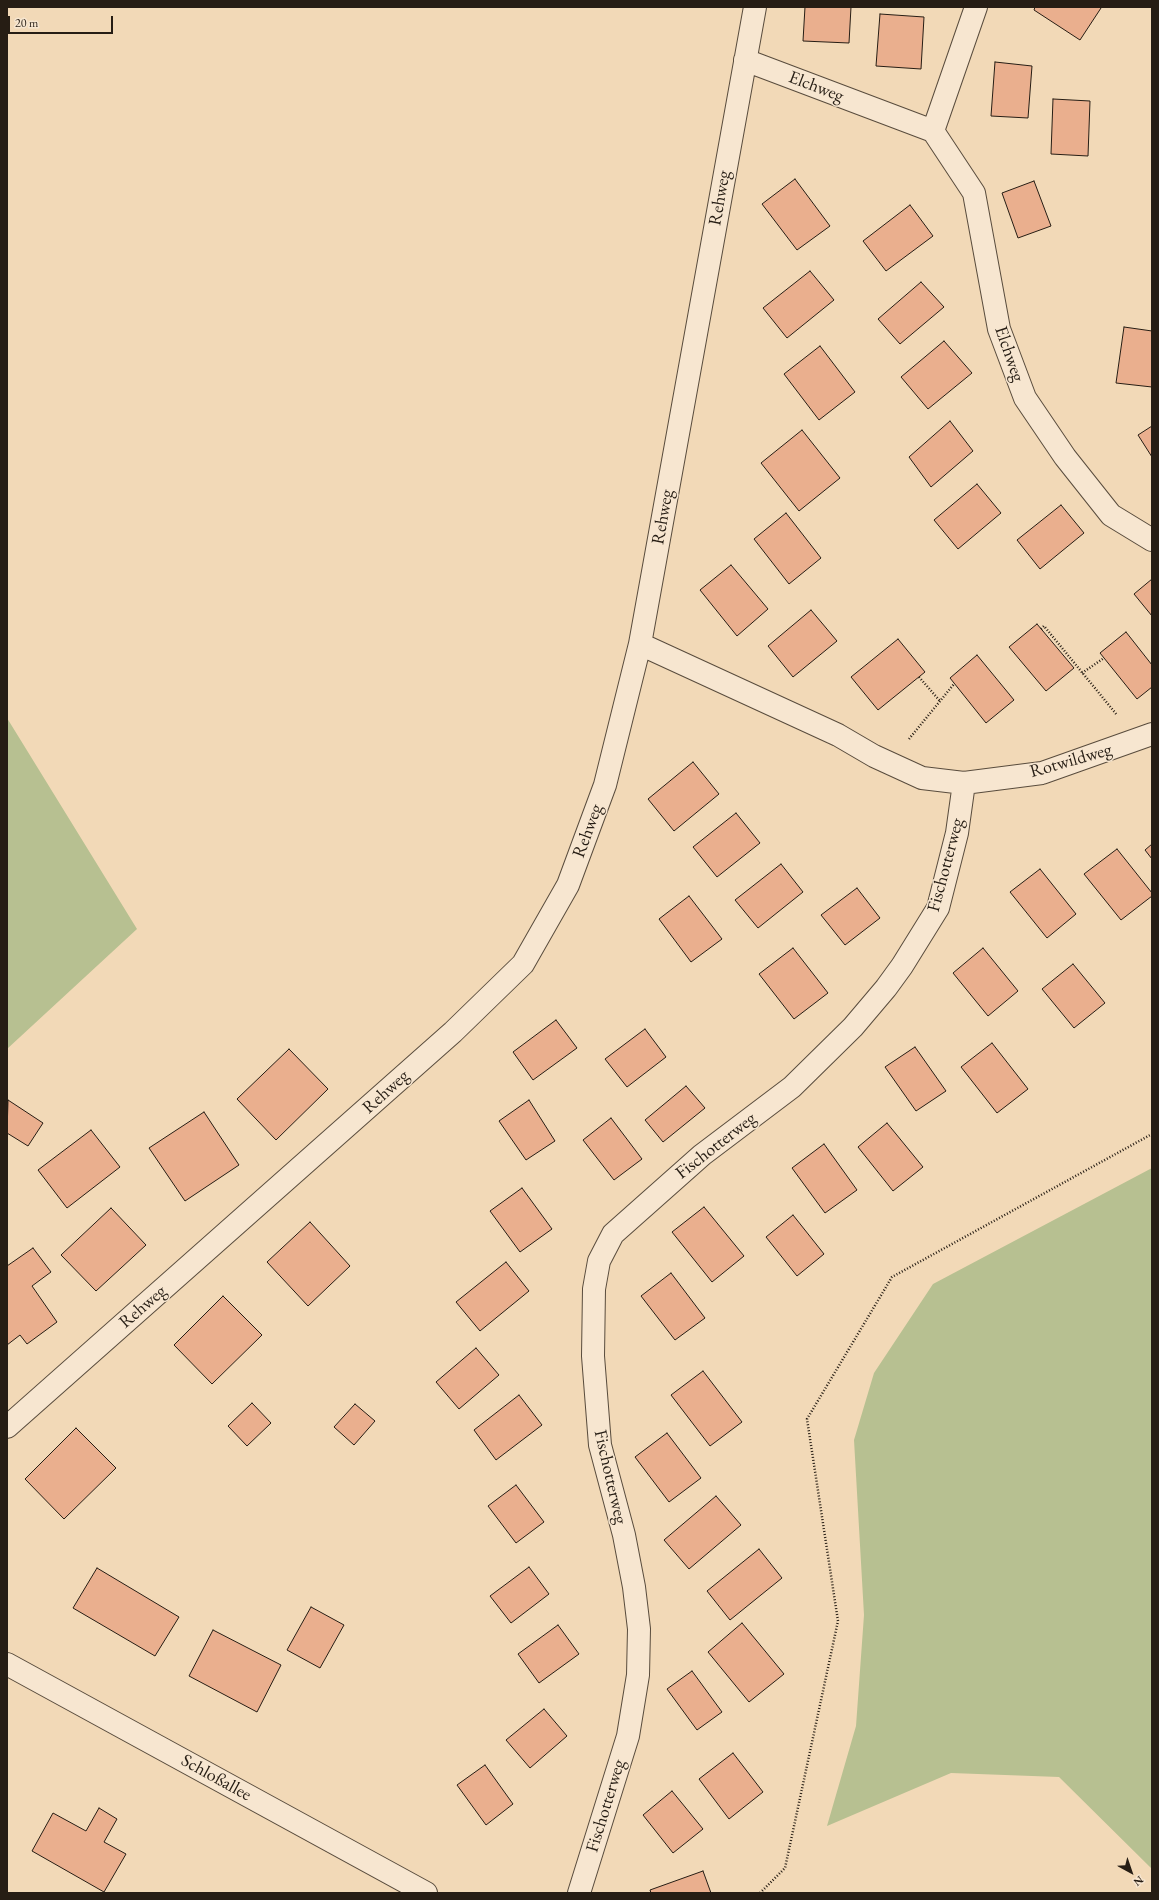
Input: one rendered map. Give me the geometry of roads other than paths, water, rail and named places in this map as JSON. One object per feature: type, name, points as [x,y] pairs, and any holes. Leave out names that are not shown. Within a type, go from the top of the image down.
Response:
[{"type":"street","name":"Rehweg","points":[[7,1427],[453,1032],[523,964],[568,885],[605,785],[640,644],[755,7]]},
{"type":"street","points":[[933,131],[976,7]]},
{"type":"street","name":"Elchweg","points":[[745,60],[933,131],[974,193],[999,330],[1025,398],[1065,457],[1111,515],[1152,540]]},
{"type":"street","points":[[640,644],[838,735],[889,763],[922,778],[964,783]]},
{"type":"street","name":"Rotwildweg","points":[[964,783],[1042,773],[1145,737]]},
{"type":"street","name":"Fischotterweg","points":[[580,1893],[628,1736],[638,1675],[639,1629],[634,1587],[624,1535],[600,1445],[593,1356],[594,1289],[598,1261],[613,1234],[702,1155],[792,1087],[853,1027],[886,988],[902,966],[938,908],[957,833],[964,783]]},
{"type":"street","name":"Schloßallee","points":[[7,1664],[426,1893]]}]
